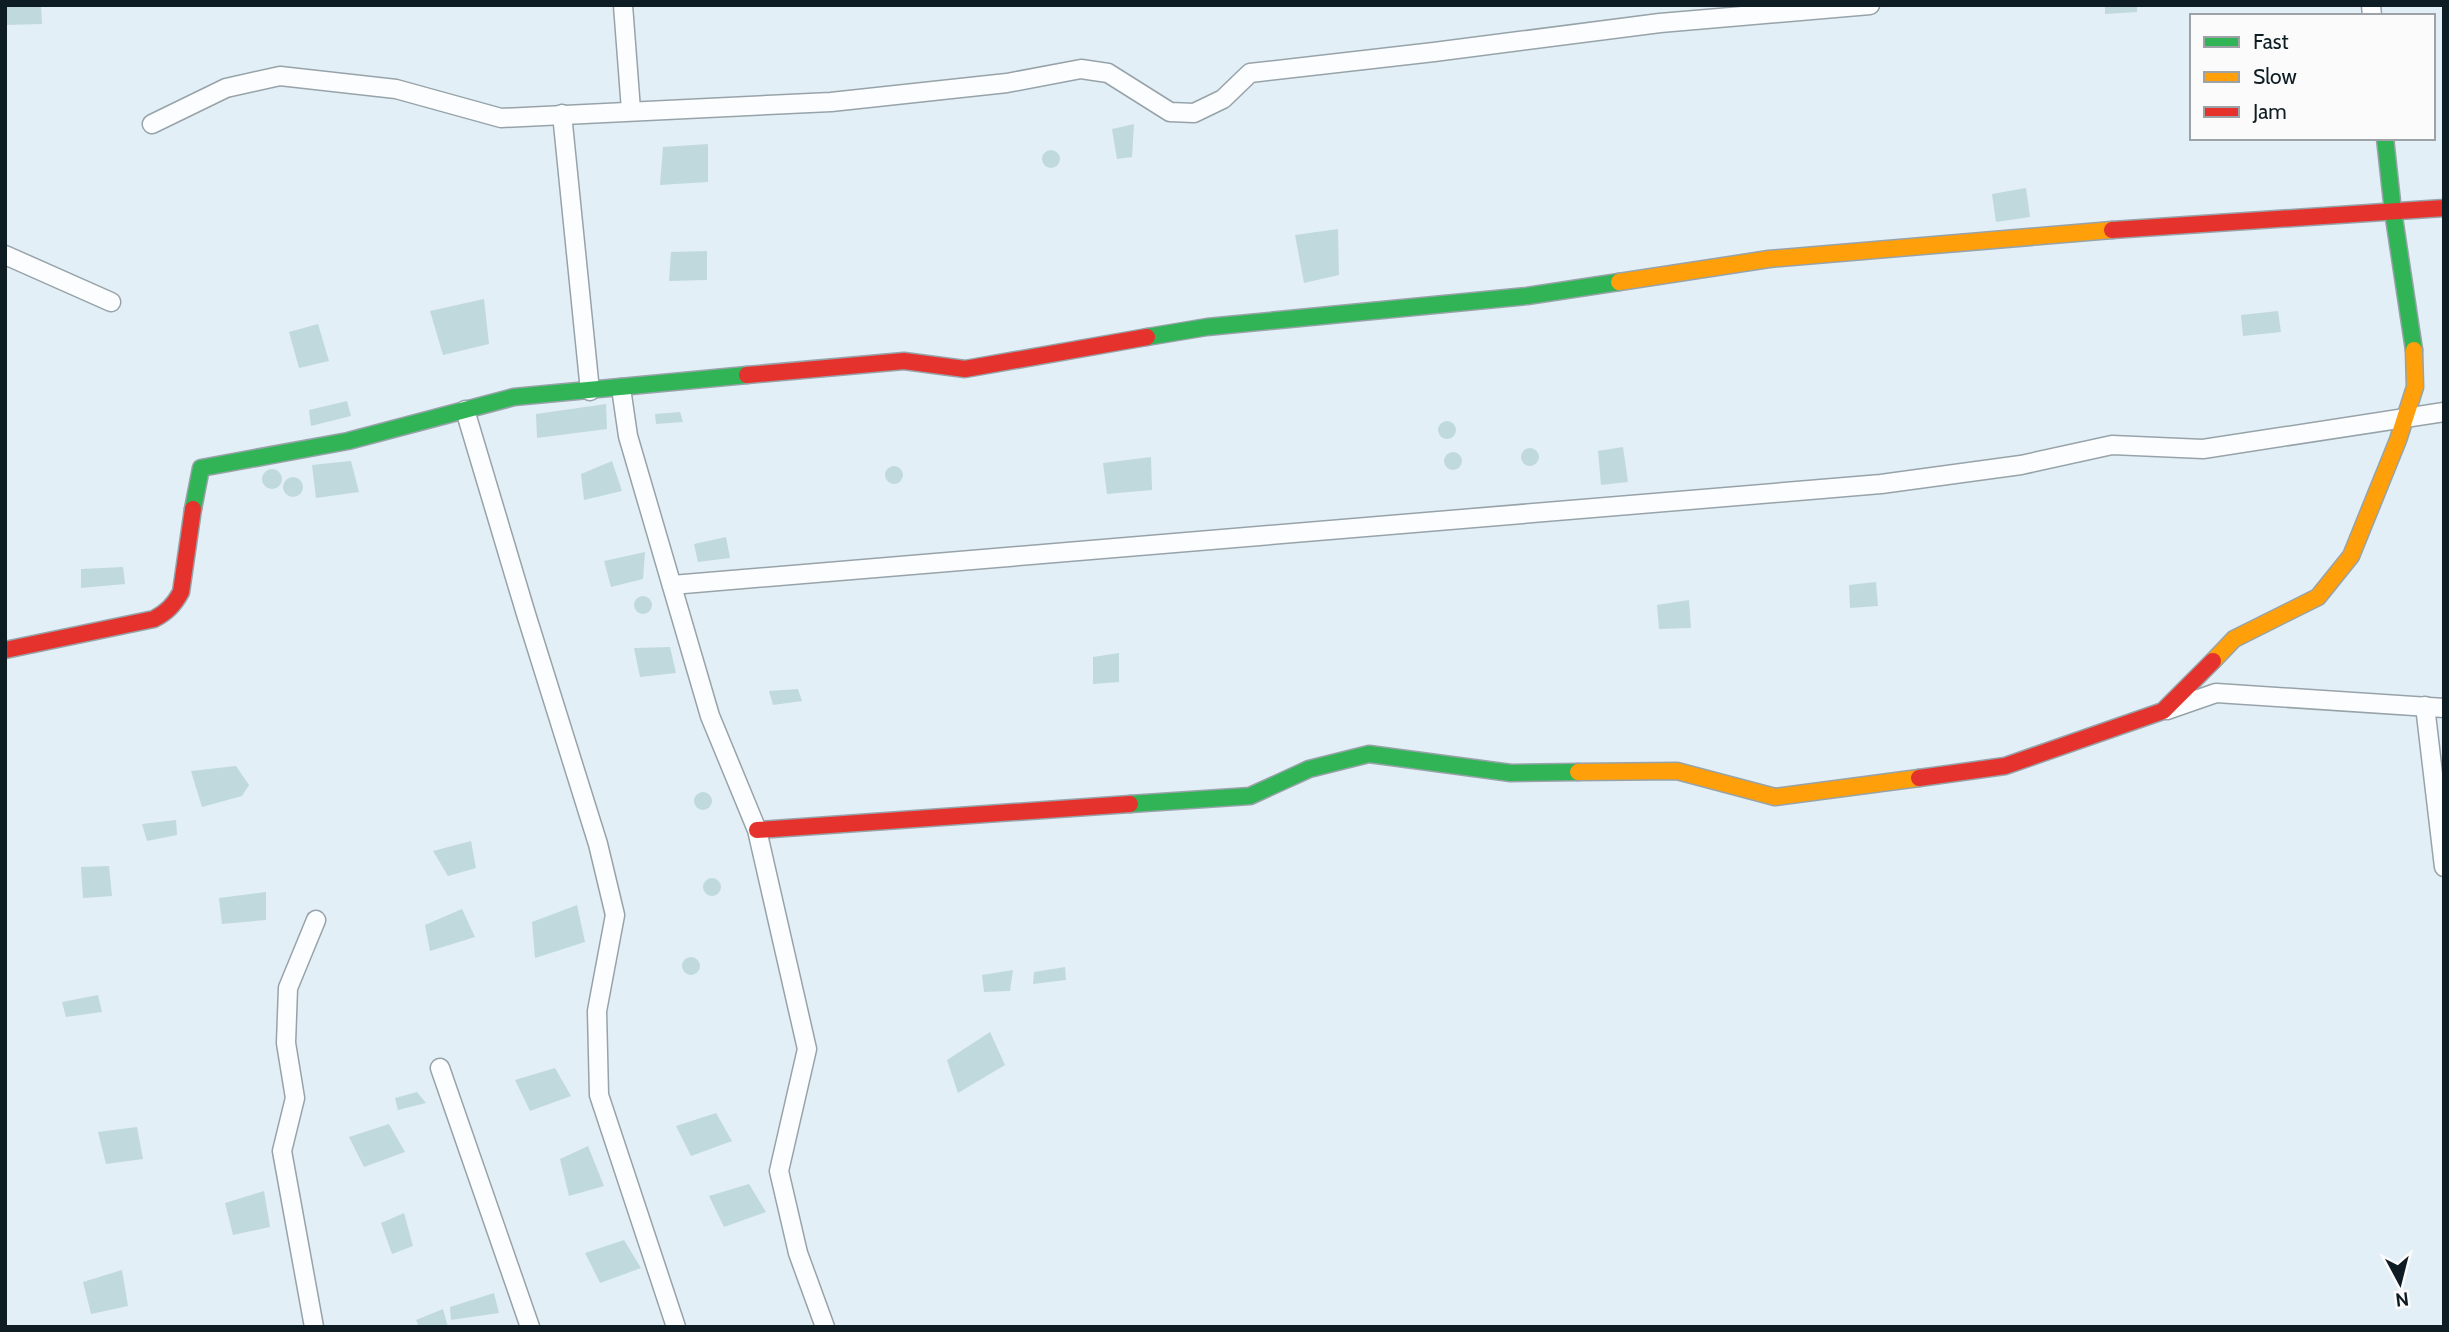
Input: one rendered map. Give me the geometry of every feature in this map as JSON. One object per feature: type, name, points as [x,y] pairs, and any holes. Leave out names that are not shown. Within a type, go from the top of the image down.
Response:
[{"type":"street","points":[[623,5],[632,110]]},
{"type":"street","points":[[152,124],[226,88],[280,76],[396,89],[501,118],[831,102],[1007,83],[1081,69],[1108,73],[1170,112],[1194,113],[1223,99],[1250,73],[1660,23],[1870,5]]},
{"type":"street","points":[[562,114],[590,391]]},
{"type":"street","points":[[2163,711],[2234,639],[2318,597],[2351,556],[2398,440],[2415,387],[2414,342],[2393,211],[2385,140]]},
{"type":"street","points":[[5,650],[154,619],[166,613],[181,592],[190,522],[201,468],[348,441],[514,397],[904,361],[965,369],[1206,327],[1527,296],[1769,259],[2033,235],[2444,208]]},
{"type":"street","points":[[5,255],[111,302]]},
{"type":"street","points":[[621,388],[628,436],[710,716],[757,830],[807,1049],[779,1171],[798,1253],[825,1327]]},
{"type":"street","points":[[465,410],[598,844],[612,903],[614,915],[597,1011],[599,1094],[676,1327]]},
{"type":"street","points":[[672,585],[1881,484],[2021,465],[2112,445],[2203,449],[2444,412]]},
{"type":"street","points":[[757,830],[1250,796],[1310,769],[1369,754],[1511,774],[1677,771],[1774,797],[2006,766],[2216,693],[2444,708]]},
{"type":"street","points":[[2425,706],[2444,867]]},
{"type":"street","points":[[314,1327],[282,1152],[296,1097],[286,1043],[288,988],[316,920]]},
{"type":"street","points":[[440,1068],[530,1327]]},
{"type":"building","points":[[5,5],[41,5],[42,24],[5,25]]},
{"type":"building","points":[[2105,5],[2137,5],[2137,12],[2105,14]]},
{"type":"building","points":[[1134,124],[1132,157],[1117,159],[1112,129]]},
{"type":"building","points":[[708,144],[708,182],[660,185],[663,147]]},
{"type":"building","points":[[1047,150],[1055,150],[1060,159],[1058,166],[1047,168],[1042,163],[1042,155]]},
{"type":"building","points":[[2026,188],[2030,217],[1996,222],[1992,194]]},
{"type":"building","points":[[1338,229],[1339,275],[1304,283],[1295,235]]},
{"type":"building","points":[[707,251],[707,280],[669,281],[671,252]]},
{"type":"building","points":[[484,299],[489,344],[443,355],[430,311]]},
{"type":"building","points":[[2278,311],[2281,332],[2243,336],[2241,315]]},
{"type":"building","points":[[318,324],[329,361],[299,368],[289,332]]},
{"type":"building","points":[[347,401],[351,416],[311,426],[309,410]]},
{"type":"building","points":[[606,404],[607,429],[537,438],[536,414]]},
{"type":"building","points":[[680,412],[683,422],[656,424],[655,414]]},
{"type":"building","points":[[1443,421],[1451,421],[1456,430],[1454,437],[1443,439],[1438,434],[1438,426]]},
{"type":"building","points":[[1623,447],[1628,482],[1601,485],[1598,451]]},
{"type":"building","points":[[1526,448],[1534,448],[1539,457],[1537,464],[1526,466],[1521,461],[1521,453]]},
{"type":"building","points":[[1449,452],[1457,452],[1462,461],[1460,468],[1449,470],[1444,465],[1444,457]]},
{"type":"building","points":[[1151,457],[1152,490],[1107,494],[1103,463]]},
{"type":"building","points":[[351,461],[359,492],[316,498],[312,465]]},
{"type":"building","points":[[612,461],[622,491],[584,500],[581,474]]},
{"type":"building","points":[[890,466],[898,466],[903,475],[901,482],[890,484],[885,479],[885,471]]},
{"type":"building","points":[[272,469],[279,472],[282,479],[279,486],[272,489],[265,486],[262,479],[265,472]]},
{"type":"building","points":[[293,477],[300,480],[303,487],[300,494],[293,497],[286,494],[283,487],[286,480]]},
{"type":"building","points":[[726,537],[730,558],[698,562],[694,544]]},
{"type":"building","points":[[645,552],[643,579],[611,587],[604,561]]},
{"type":"building","points":[[123,567],[125,584],[81,588],[81,569]]},
{"type":"building","points":[[1876,582],[1878,606],[1850,608],[1849,585]]},
{"type":"building","points":[[639,596],[647,596],[652,605],[650,612],[639,614],[634,609],[634,601]]},
{"type":"building","points":[[1689,600],[1691,628],[1659,629],[1657,605]]},
{"type":"building","points":[[670,647],[676,673],[640,677],[634,648]]},
{"type":"building","points":[[1119,653],[1119,682],[1093,684],[1093,657]]},
{"type":"building","points":[[798,689],[802,701],[773,705],[769,691]]},
{"type":"building","points":[[236,766],[249,785],[242,796],[202,807],[191,771]]},
{"type":"building","points":[[699,792],[707,792],[712,801],[710,808],[699,810],[694,805],[694,797]]},
{"type":"building","points":[[176,820],[177,835],[147,841],[142,824]]},
{"type":"building","points":[[471,841],[476,868],[448,876],[433,851]]},
{"type":"building","points":[[109,866],[112,896],[83,898],[81,867]]},
{"type":"building","points":[[708,878],[716,878],[721,887],[719,894],[708,896],[703,891],[703,883]]},
{"type":"building","points":[[266,892],[266,920],[222,924],[219,898]]},
{"type":"building","points":[[577,905],[585,942],[535,958],[532,922]]},
{"type":"building","points":[[462,909],[475,937],[430,951],[425,925]]},
{"type":"building","points":[[687,957],[695,957],[700,966],[698,973],[687,975],[682,970],[682,962]]},
{"type":"building","points":[[1065,967],[1066,980],[1033,984],[1034,972]]},
{"type":"building","points":[[1013,970],[1010,991],[984,992],[982,975]]},
{"type":"building","points":[[98,995],[102,1012],[66,1017],[62,1002]]},
{"type":"building","points":[[990,1032],[1005,1065],[958,1093],[947,1060]]},
{"type":"building","points":[[555,1068],[571,1096],[530,1111],[515,1080]]},
{"type":"building","points":[[417,1092],[426,1103],[398,1110],[395,1098]]},
{"type":"building","points":[[716,1113],[732,1141],[691,1156],[676,1126]]},
{"type":"building","points":[[389,1124],[405,1152],[364,1167],[349,1137]]},
{"type":"building","points":[[137,1127],[143,1159],[106,1164],[98,1132]]},
{"type":"building","points":[[588,1146],[604,1186],[569,1196],[560,1159]]},
{"type":"building","points":[[749,1184],[766,1212],[724,1227],[709,1196]]},
{"type":"building","points":[[264,1191],[270,1227],[233,1235],[225,1203]]},
{"type":"building","points":[[404,1213],[413,1246],[392,1254],[381,1223]]},
{"type":"building","points":[[624,1240],[641,1268],[600,1283],[585,1253]]},
{"type":"building","points":[[122,1270],[128,1306],[91,1314],[83,1282]]},
{"type":"building","points":[[494,1293],[499,1313],[451,1320],[450,1307]]},
{"type":"building","points":[[443,1309],[448,1327],[419,1327],[416,1320]]},
{"type":"traffic: fast","points":[[2385,140],[2414,350]]},
{"type":"traffic: fast","points":[[1147,337],[1207,327],[1527,296],[1619,282]]},
{"type":"traffic: fast","points":[[193,509],[201,468],[348,441],[514,397],[747,375]]},
{"type":"traffic: fast","points":[[1130,804],[1250,796],[1309,769],[1369,754],[1511,773],[1578,772]]},
{"type":"traffic: slow","points":[[1619,282],[1769,259],[2112,230]]},
{"type":"traffic: slow","points":[[2213,661],[2234,639],[2318,597],[2351,556],[2398,440],[2415,387],[2414,350]]},
{"type":"traffic: slow","points":[[1578,772],[1677,771],[1775,797],[1919,778]]},
{"type":"traffic: jam","points":[[2112,230],[2444,208]]},
{"type":"traffic: jam","points":[[747,375],[904,361],[965,369],[1147,337]]},
{"type":"traffic: jam","points":[[5,650],[154,619],[163,614],[181,592],[193,509]]},
{"type":"traffic: jam","points":[[1919,778],[2005,766],[2163,711],[2213,661]]},
{"type":"traffic: jam","points":[[757,830],[1130,804]]}]
